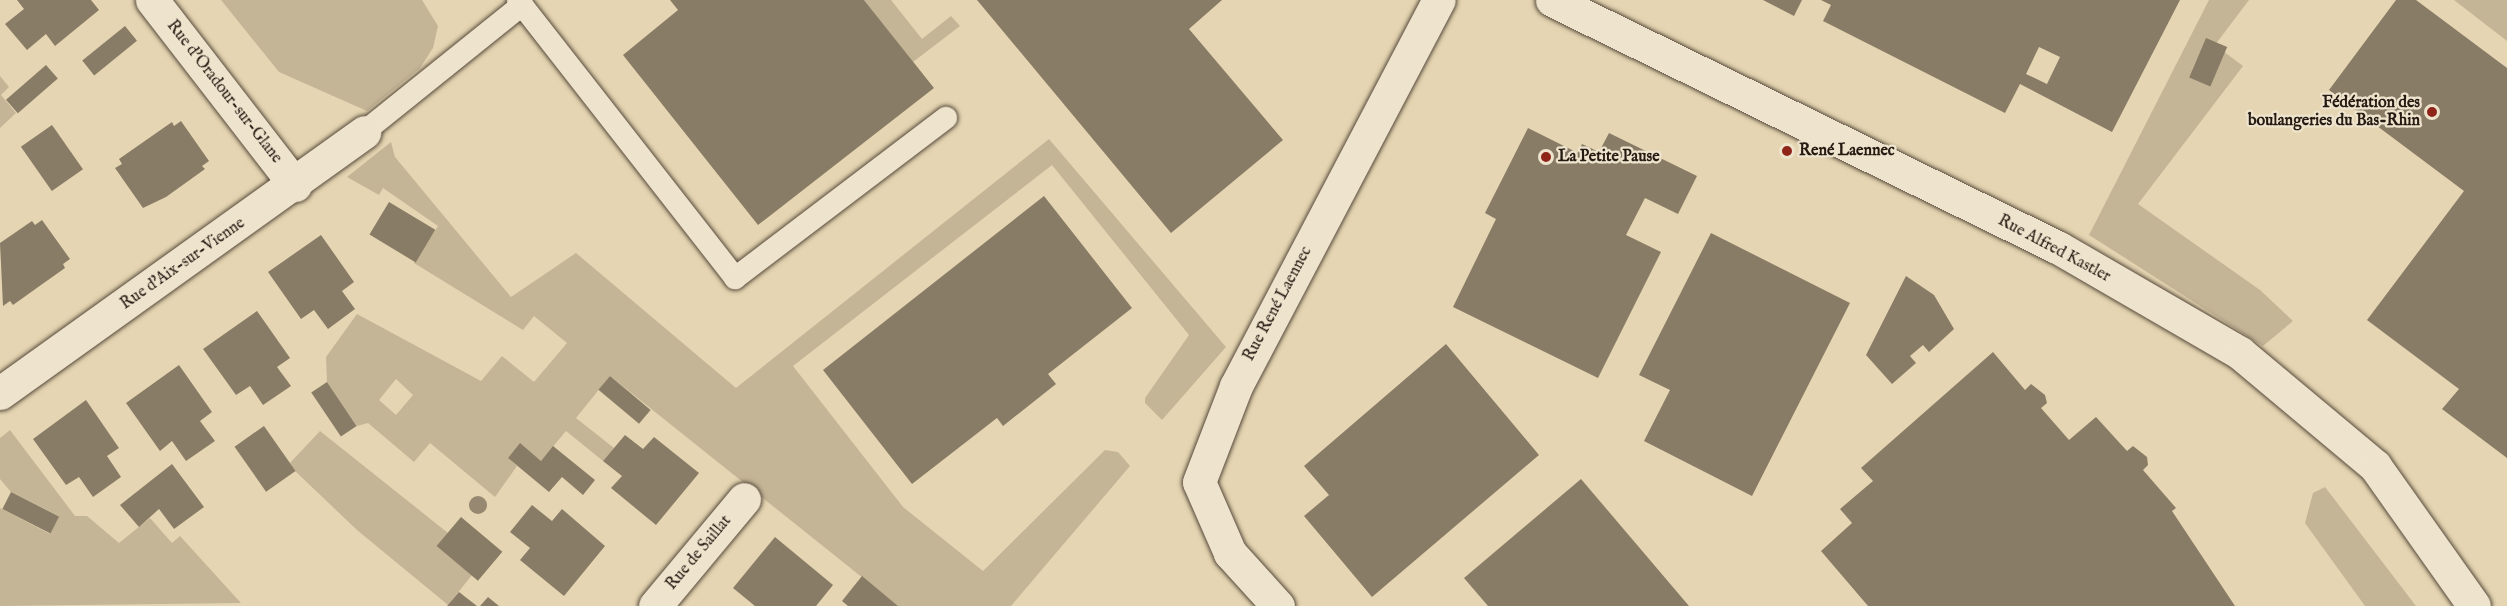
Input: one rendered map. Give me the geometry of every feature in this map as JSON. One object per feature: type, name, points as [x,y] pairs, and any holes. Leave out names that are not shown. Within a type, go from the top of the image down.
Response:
[{"type":"street","name":"Rue d'Oradour-sur-Glane","points":[[152,0],[296,185]]},
{"type":"street","name":"Rue René Laennec","points":[[1278,606],[1230,553],[1199,482],[1236,386],[1439,0]]},
{"type":"street","name":"Rue Alfred Kastler","points":[[1552,0],[2059,248],[2240,353],[2374,466],[2474,606]]},
{"type":"street","name":"Rue d'Aix-sur-Vienne","points":[[0,393],[296,185],[364,132]]},
{"type":"street","name":"Rue de Saillat","points":[[655,606],[744,499]]},
{"type":"lane","points":[[364,132],[520,3],[735,278],[946,118]]},
{"type":"shaded area","points":[[221,0],[422,0],[438,26],[433,48],[420,68],[367,111],[279,72]]},
{"type":"shaded area","points":[[864,0],[891,0],[922,39],[951,16],[960,26],[913,62]]},
{"type":"shaded area","points":[[2209,0],[2249,0],[2215,45],[2243,66],[2138,204],[2260,290],[2293,321],[2263,346],[2089,235]]},
{"type":"shaded area","points":[[2454,0],[2507,0],[2507,41]]},
{"type":"shaded area","points":[[0,76],[9,87],[1,95],[16,113],[0,128]]},
{"type":"shaded area","points":[[1049,139],[1226,347],[1162,420],[1145,403],[1145,398],[1189,335],[1052,165],[793,366],[903,507],[983,571],[1105,450],[1118,452],[1130,466],[1011,606],[898,606],[610,376],[576,418],[614,448],[603,461],[566,431],[541,461],[520,444],[508,458],[517,466],[495,497],[430,443],[414,462],[368,423],[357,426],[327,382],[326,357],[357,314],[481,381],[502,356],[534,382],[567,343],[534,316],[523,330],[414,263],[438,226],[383,188],[379,195],[347,177],[391,142],[395,157],[511,297],[576,253],[736,388]],"holes":[[[396,379],[413,395],[396,415],[379,400]]]},
{"type":"shaded area","points":[[10,430],[75,516],[87,516],[119,543],[150,518],[172,543],[180,536],[241,603],[0,606],[0,508],[50,534],[59,516],[11,492],[0,479],[0,438]]},
{"type":"shaded area","points":[[320,431],[448,533],[437,546],[472,575],[448,605],[357,530],[295,471],[290,463]]},
{"type":"shaded area","points":[[2325,487],[2416,606],[2365,606],[2305,523],[2313,493]]},
{"type":"building","points":[[17,0],[91,0],[99,10],[55,46],[46,34],[27,50],[5,24],[24,9]]},
{"type":"building","points":[[670,0],[864,0],[934,88],[758,225],[623,55],[678,10]]},
{"type":"building","points":[[977,0],[1222,0],[1189,29],[1283,140],[1171,233]]},
{"type":"building","points":[[1763,0],[1802,0],[1794,16]]},
{"type":"building","points":[[1821,0],[2180,0],[2112,132],[2020,84],[2005,113],[1823,21],[1831,5]],"holes":[[[2039,47],[2060,57],[2047,84],[2026,74]]]},
{"type":"building","points":[[2396,0],[2416,0],[2507,68],[2507,458],[2442,409],[2459,389],[2367,320],[2464,191],[2329,90]]},
{"type":"building","points":[[125,26],[137,41],[94,75],[82,61]]},
{"type":"building","points":[[2206,38],[2227,47],[2210,87],[2189,78]]},
{"type":"building","points":[[46,65],[58,79],[18,113],[6,100]]},
{"type":"building","points":[[181,121],[209,161],[202,166],[205,169],[166,197],[143,208],[115,168],[122,164],[119,159],[172,122],[174,126]]},
{"type":"building","points":[[52,125],[83,169],[52,191],[21,147]]},
{"type":"building","points":[[1528,128],[1578,153],[1582,144],[1599,152],[1609,133],[1697,176],[1678,214],[1645,198],[1626,235],[1661,252],[1598,378],[1453,307],[1496,219],[1485,213]]},
{"type":"building","points":[[1044,196],[1132,308],[1048,374],[1056,384],[1003,426],[997,418],[912,484],[823,370]]},
{"type":"building","points":[[389,202],[435,230],[416,262],[369,235]]},
{"type":"building","points":[[42,220],[70,259],[63,264],[65,268],[13,305],[10,301],[3,306],[0,243],[32,221],[35,225]]},
{"type":"building","points":[[1711,233],[1850,303],[1752,496],[1644,441],[1670,390],[1639,375]]},
{"type":"building","points":[[321,235],[354,282],[342,291],[355,309],[328,329],[314,310],[301,319],[268,272]]},
{"type":"building","points":[[1906,276],[1934,295],[1954,329],[1929,352],[1923,345],[1910,356],[1916,363],[1892,384],[1866,355]]},
{"type":"building","points":[[257,311],[290,358],[277,367],[291,386],[263,405],[250,386],[236,395],[203,349]]},
{"type":"building","points":[[1446,344],[1539,455],[1372,597],[1304,516],[1329,495],[1304,466]]},
{"type":"building","points":[[1993,352],[2025,390],[2031,384],[2045,395],[2047,403],[2041,408],[2069,440],[2096,417],[2127,451],[2133,446],[2147,457],[2148,465],[2143,470],[2176,508],[2172,511],[2235,606],[1868,606],[1821,551],[1852,523],[1840,509],[1873,481],[1861,468]]},
{"type":"building","points":[[179,365],[212,412],[200,421],[215,441],[186,461],[172,441],[160,451],[126,403]]},
{"type":"building","points":[[610,376],[651,410],[639,424],[598,390]]},
{"type":"building","points":[[327,382],[357,426],[341,437],[311,393]]},
{"type":"building","points":[[86,400],[119,448],[107,456],[121,477],[93,497],[79,477],[66,485],[33,439]]},
{"type":"building","points":[[264,426],[296,471],[266,492],[235,447]]},
{"type":"building","points":[[625,435],[643,449],[654,437],[699,473],[656,525],[611,488],[622,476],[603,461]]},
{"type":"building","points":[[520,443],[541,461],[553,446],[595,480],[583,495],[562,477],[549,492],[508,458]]},
{"type":"building","points":[[172,464],[204,507],[174,529],[159,509],[139,527],[120,505]]},
{"type":"building","points":[[1581,479],[1689,606],[1488,606],[1464,578]]},
{"type":"building","points":[[11,492],[59,517],[50,533],[2,509]]},
{"type":"building","points":[[532,505],[552,521],[562,509],[605,546],[564,596],[520,560],[530,548],[510,532]]},
{"type":"building","points":[[461,517],[502,552],[478,581],[437,546]]},
{"type":"building","points":[[775,537],[833,585],[816,606],[755,606],[733,588]]},
{"type":"building","points":[[862,576],[898,606],[848,606],[842,601]]},
{"type":"building","points":[[459,592],[477,606],[447,606]]},
{"type":"building","points":[[488,597],[499,606],[480,606]]},
{"type":"place","name":"Fédération des boulangeries du Bas-Rhin","points":[[2432,112]]},
{"type":"place","name":"René Laennec","points":[[1787,151]]},
{"type":"place","name":"La Petite Pause","points":[[1546,157]]}]
